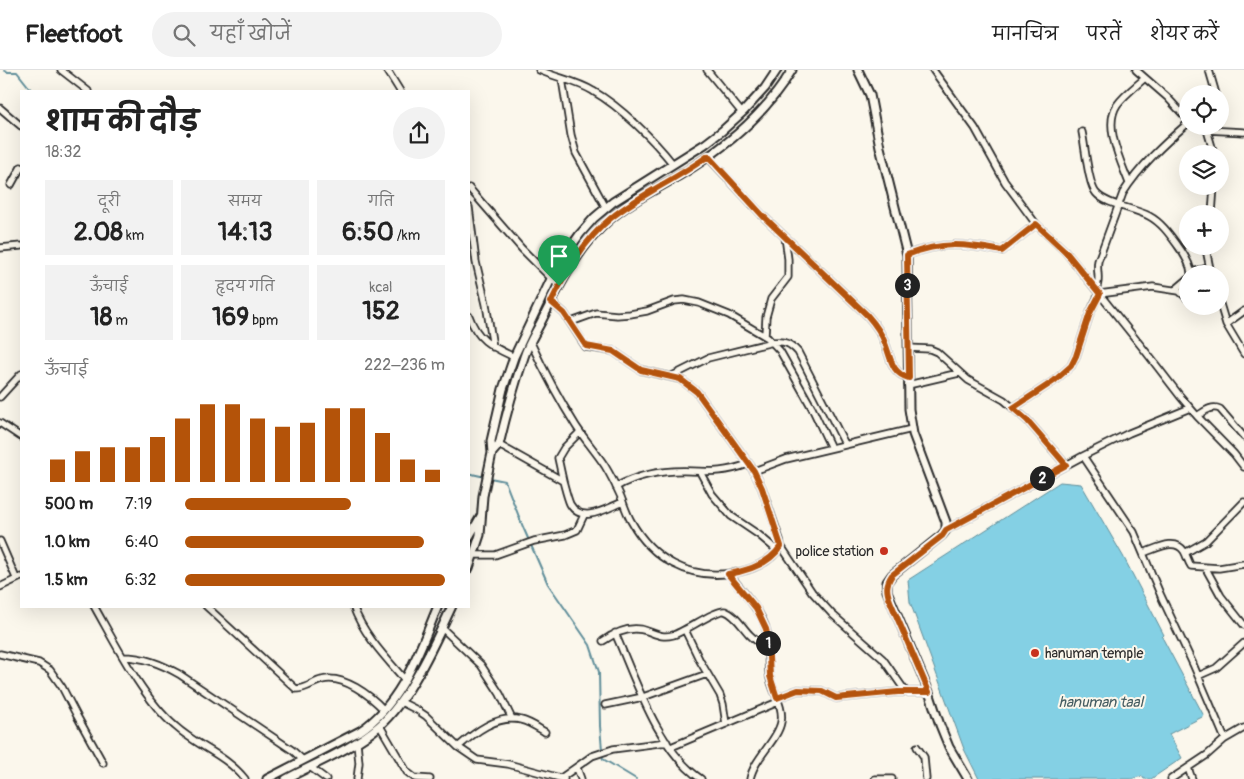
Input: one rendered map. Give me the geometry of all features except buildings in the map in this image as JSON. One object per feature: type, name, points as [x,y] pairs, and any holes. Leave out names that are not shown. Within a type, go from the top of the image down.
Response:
[{"type":"street","points":[[60,70],[87,90]]},
{"type":"street","points":[[387,70],[399,90]]},
{"type":"street","points":[[539,70],[594,91],[658,146],[673,164]]},
{"type":"street","points":[[707,70],[742,113]]},
{"type":"street","points":[[470,565],[480,535],[484,492],[492,452],[491,441],[503,389],[514,357],[551,279],[580,234],[606,208],[647,179],[705,144],[742,113],[765,88],[777,70]]},
{"type":"street","points":[[492,452],[499,445],[524,355],[559,286],[577,256],[610,219],[635,201],[708,156],[751,122],[778,93],[792,70]]},
{"type":"street","points":[[858,70],[870,95],[880,147],[907,255],[909,409],[912,429],[946,522],[946,530]]},
{"type":"street","points":[[933,70],[975,128],[1005,182],[1036,224],[1065,251],[1190,408],[1244,467]]},
{"type":"street","points":[[1136,70],[1167,97],[1179,111]]},
{"type":"street","points":[[1209,70],[1213,85]]},
{"type":"street","points":[[1129,183],[1115,145],[1111,126],[1112,114],[1118,104],[1145,78]]},
{"type":"street","points":[[562,79],[571,135],[576,153],[606,208]]},
{"type":"street","points":[[0,108],[20,125]]},
{"type":"street","points":[[1013,408],[1054,381],[1071,366],[1098,291],[1099,281],[1096,269],[1119,204],[1129,183],[1179,130]]},
{"type":"street","points":[[1229,130],[1244,132]]},
{"type":"street","points":[[1082,132],[1092,187],[1096,193],[1102,198],[1150,216],[1163,227],[1181,250],[1188,265]]},
{"type":"street","points":[[708,156],[756,209],[867,315],[878,328],[893,368],[909,383]]},
{"type":"street","points":[[11,186],[20,170]]},
{"type":"street","points":[[471,196],[559,286]]},
{"type":"street","points":[[470,214],[476,262],[486,304],[493,347]]},
{"type":"street","points":[[907,255],[923,249],[949,244],[978,246],[1002,251],[1036,224]]},
{"type":"street","points":[[765,336],[766,317],[771,299],[788,277],[785,237]]},
{"type":"street","points":[[0,248],[20,246]]},
{"type":"street","points":[[1098,291],[1153,287],[1179,291]]},
{"type":"street","points":[[1175,290],[1179,287]]},
{"type":"street","points":[[571,322],[596,313],[630,314],[647,311],[674,301],[684,300],[699,303],[729,315],[773,342],[795,377],[831,448]]},
{"type":"street","points":[[551,302],[564,313],[586,346],[613,351],[641,370],[672,376],[685,382],[697,392],[754,471],[762,488],[779,549]]},
{"type":"street","points":[[1226,324],[1244,311]]},
{"type":"street","points":[[1223,315],[1226,324],[1244,354]]},
{"type":"street","points":[[470,318],[483,340],[514,357]]},
{"type":"street","points":[[672,376],[708,358],[783,341],[798,352],[846,444]]},
{"type":"street","points":[[531,343],[550,383],[616,487],[630,520],[643,540],[660,555],[676,566],[688,571],[728,574],[754,567],[779,549]]},
{"type":"street","points":[[908,348],[930,349],[937,352],[968,380],[989,390],[1027,420],[1066,465]]},
{"type":"street","points":[[909,383],[959,373]]},
{"type":"street","points":[[0,397],[20,375]]},
{"type":"street","points":[[1197,416],[1210,408],[1216,407],[1220,409],[1244,437]]},
{"type":"street","points":[[968,779],[949,747],[929,692],[890,601],[887,582],[892,575],[942,536],[946,530],[1129,433],[1190,408]]},
{"type":"street","points":[[0,422],[20,436]]},
{"type":"street","points":[[754,471],[786,459],[912,429]]},
{"type":"street","points":[[580,432],[564,448],[558,458],[570,504],[576,511],[584,515],[594,514],[623,502]]},
{"type":"street","points":[[499,445],[563,481]]},
{"type":"street","points":[[1083,456],[1134,532],[1225,739]]},
{"type":"street","points":[[616,487],[634,477],[654,472],[728,470],[748,464]]},
{"type":"street","points":[[700,472],[712,494],[731,516],[779,549],[812,592],[832,614],[882,659],[906,692]]},
{"type":"street","points":[[1186,553],[1206,541],[1244,502]]},
{"type":"street","points":[[472,525],[482,514]]},
{"type":"street","points":[[474,555],[495,555],[534,541],[565,536],[578,530],[584,515]]},
{"type":"street","points":[[0,541],[19,578],[0,587]]},
{"type":"street","points":[[1143,553],[1172,543],[1181,546],[1191,566],[1219,568],[1244,564]]},
{"type":"street","points":[[1205,567],[1221,596],[1244,624]]},
{"type":"street","points":[[728,574],[756,608],[766,629],[770,676],[782,712],[780,728],[756,763],[750,779]]},
{"type":"street","points":[[95,608],[123,658],[162,714],[188,736],[226,760],[244,779]]},
{"type":"street","points":[[208,608],[296,689],[304,689],[321,680],[330,679],[346,683],[361,691],[374,699],[384,710]]},
{"type":"street","points":[[354,608],[374,643],[405,680]]},
{"type":"street","points":[[266,779],[372,723],[384,710],[405,680],[437,608]]},
{"type":"street","points":[[286,779],[357,742],[380,726],[397,709],[451,608]]},
{"type":"street","points":[[603,641],[615,633],[635,629],[665,637],[685,630],[715,613],[725,612],[768,649]]},
{"type":"street","points":[[442,628],[481,665],[500,694],[512,719]]},
{"type":"street","points":[[685,630],[724,704],[726,724]]},
{"type":"street","points":[[615,633],[657,726],[669,745],[700,779]]},
{"type":"street","points":[[1198,676],[1216,668],[1244,643]]},
{"type":"street","points":[[0,654],[39,663],[50,670],[62,687],[103,762]]},
{"type":"street","points":[[123,658],[140,658],[160,664],[179,674],[292,750],[303,760]]},
{"type":"street","points":[[605,704],[643,697],[707,674]]},
{"type":"street","points":[[401,702],[426,716],[468,756],[477,760],[508,764],[562,778],[592,756],[613,749],[669,745],[726,724],[798,690],[822,691],[836,698],[929,692]]},
{"type":"street","points":[[458,747],[482,728],[499,721],[512,719],[526,722],[546,732]]},
{"type":"street","points":[[380,726],[407,772],[415,778],[430,779]]},
{"type":"street","points":[[1171,779],[1207,755],[1225,739],[1244,728]]},
{"type":"street","points":[[356,779],[359,764],[357,742]]},
{"type":"street","points":[[917,747],[924,757],[926,779]]},
{"type":"street","points":[[310,767],[326,779]]},
{"type":"street","points":[[576,768],[581,779]]},
{"type":"street","points":[[1188,768],[1192,779]]},
{"type":"street","points":[[875,779],[892,779]]},
{"type":"water","name":"hanuman taal","points":[[1060,482],[1081,484],[1123,556],[1164,635],[1162,637],[1204,716],[1169,734],[1182,758],[1151,779],[1144,779],[1142,776],[1131,779],[979,779],[964,749],[910,602],[908,580]]},
{"type":"waterway","points":[[4,70],[17,72],[31,90]]},
{"type":"waterway","points":[[470,473],[485,477]]},
{"type":"waterway","points":[[490,478],[505,481],[548,584],[590,645],[599,672],[602,750]]},
{"type":"waterway","points":[[602,755],[603,759],[636,779]]},
{"type":"place","name":"police station","points":[[884,551]]},
{"type":"place","name":"hanuman temple","points":[[1035,653]]},
{"type":"route","points":[[708,156],[763,216],[867,315],[878,328],[893,368],[904,377],[909,378],[907,255],[923,249],[949,244],[978,246],[1002,251],[1036,224],[1065,251],[1100,294],[1090,313],[1071,366],[1054,381],[1013,408],[1027,420],[1066,465],[946,530],[942,536],[892,575],[887,582],[890,601],[929,692],[898,692],[836,698],[822,691],[798,690],[777,698],[770,676],[766,629],[756,608],[728,574],[754,567],[778,551],[781,546],[762,488],[754,471],[724,432],[697,392],[690,386],[672,376],[641,370],[613,351],[586,346],[564,313],[551,302],[559,286],[577,256],[610,219],[635,201],[708,156]]}]
